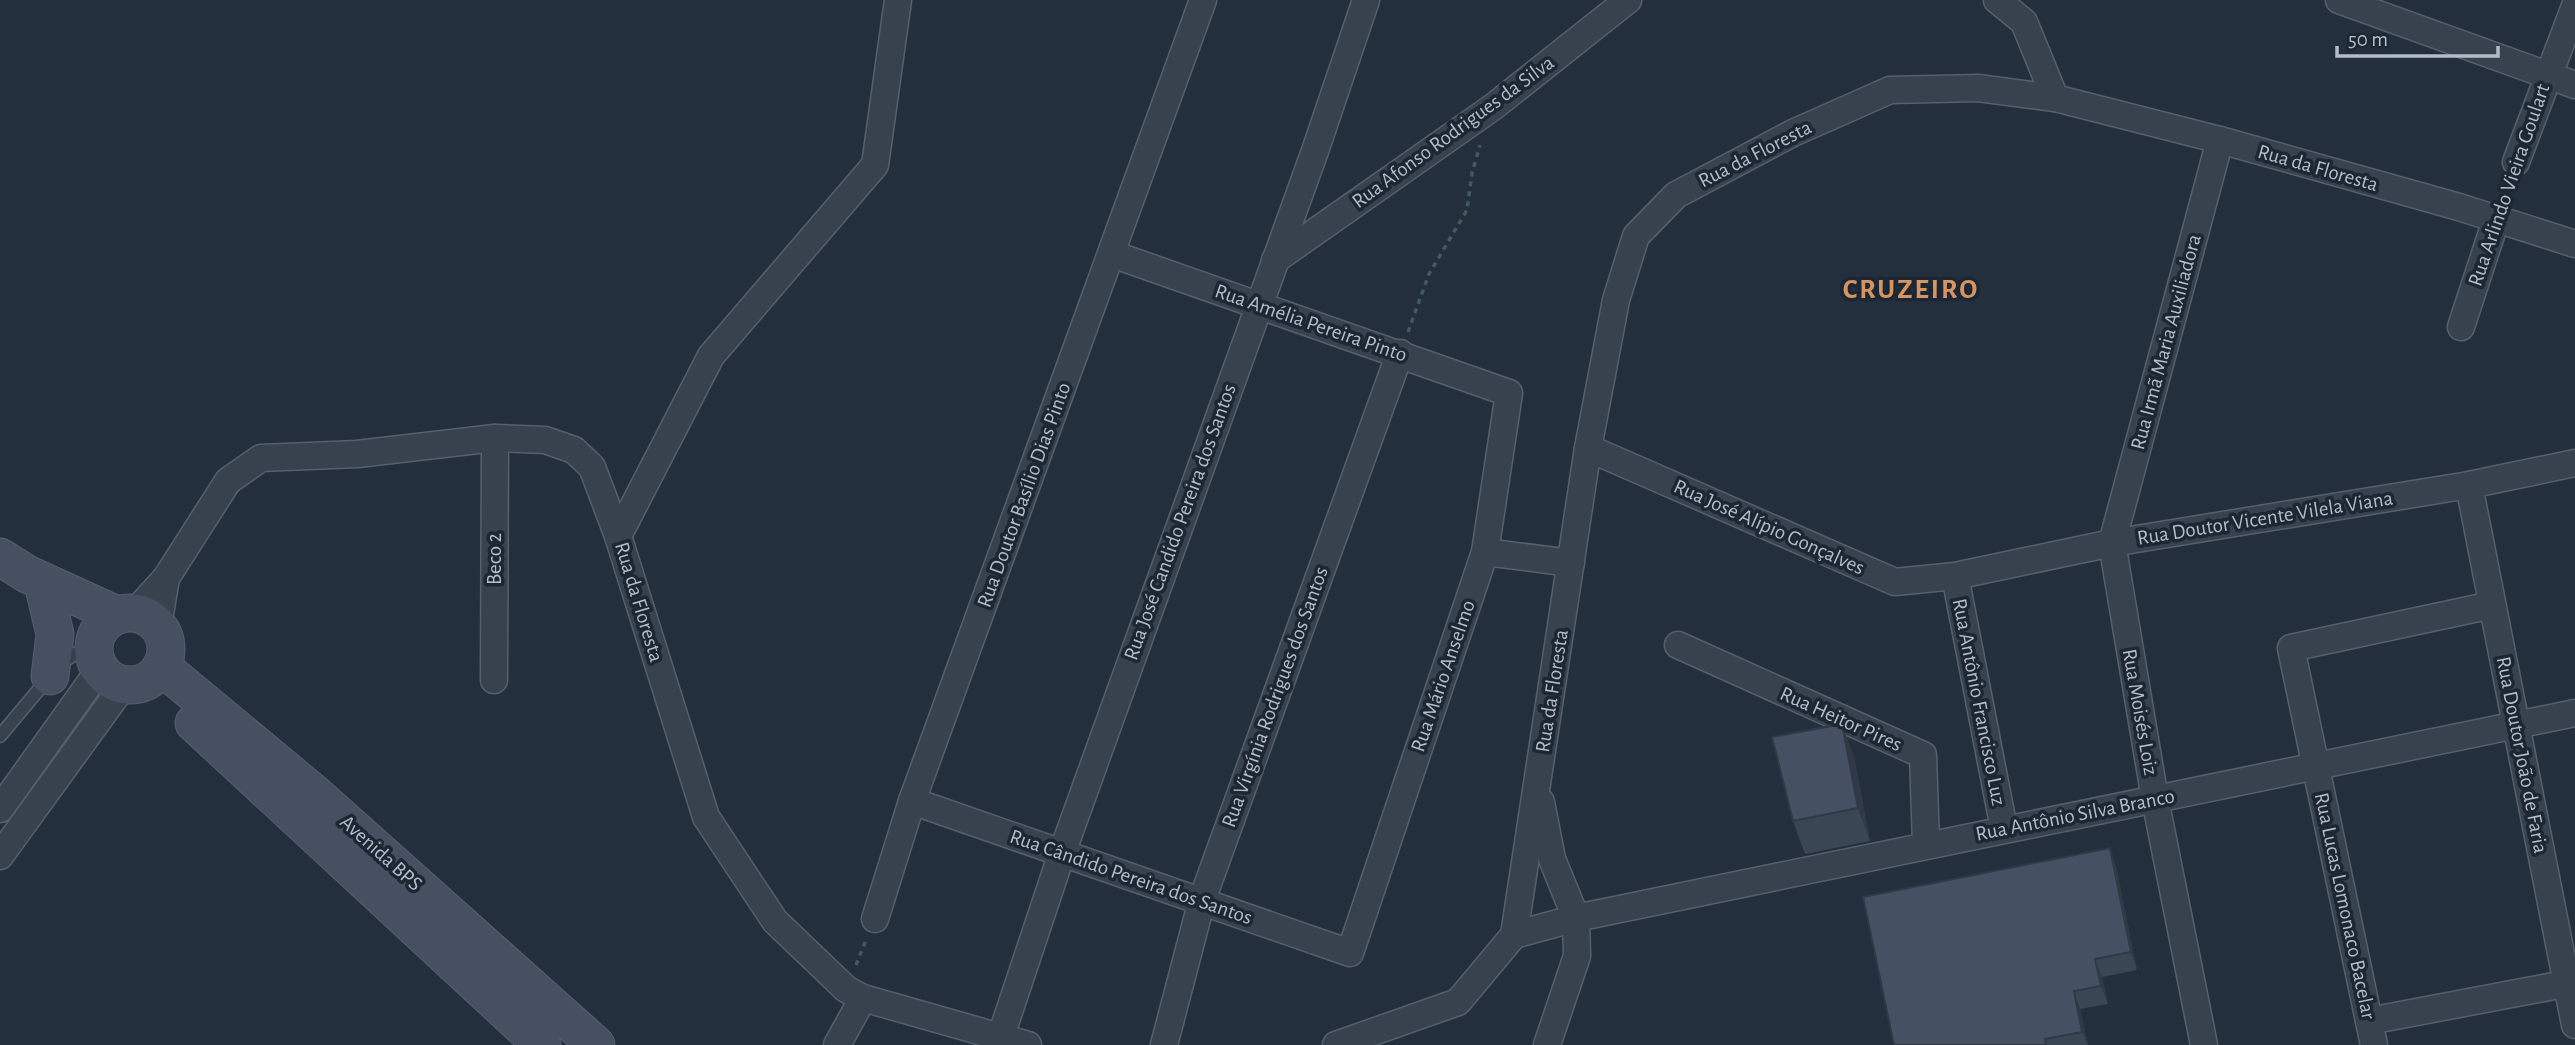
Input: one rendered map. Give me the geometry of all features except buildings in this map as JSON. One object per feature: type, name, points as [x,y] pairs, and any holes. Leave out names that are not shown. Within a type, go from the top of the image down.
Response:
[{"type":"main road","points":[[24,575],[136,618],[166,646],[120,666]]},
{"type":"main road","points":[[24,575],[120,666]]},
{"type":"main road","points":[[24,575],[55,634],[50,676]]},
{"type":"main road","points":[[120,666],[101,628],[136,618]]},
{"type":"main road","name":"Avenida BPS","points":[[120,666],[479,983],[542,1045]]},
{"type":"main road","name":"Avenida BPS","points":[[120,666],[316,795],[596,1045]]},
{"type":"street","points":[[618,537],[711,356],[876,165],[898,0]]},
{"type":"street","name":"Rua Doutor Basílio Dias Pinto","points":[[875,919],[912,802],[1203,0]]},
{"type":"street","name":"Rua José Candido Pereira dos Santos","points":[[999,1042],[1062,853],[1366,0]]},
{"type":"street","name":"Rua Afonso Rodrigues da Silva","points":[[1275,260],[1493,107],[1628,0]]},
{"type":"street","points":[[1997,0],[2024,22],[2055,98]]},
{"type":"street","points":[[2339,0],[2368,5],[2575,85]]},
{"type":"street","name":"Rua Arlindo Vieira Goulart","points":[[2516,162],[2575,6]]},
{"type":"street","name":"Rua da Floresta","points":[[1514,935],[1588,448],[1616,300],[1636,236],[1676,195],[1793,133],[1890,90],[1978,88],[2055,98],[2220,140],[2459,207],[2575,244]]},
{"type":"street","name":"Rua Irmã Maria Auxiliadora","points":[[2112,543],[2220,140]]},
{"type":"street","name":"Rua Arlindo Vieira Goulart","points":[[2461,327],[2496,220]]},
{"type":"street","name":"Rua Amélia Pereira Pinto","points":[[1112,254],[1509,393]]},
{"type":"street","name":"Rua Virgínia Rodrigues dos Santos","points":[[1164,1045],[1202,900],[1400,353]]},
{"type":"street","name":"Rua Mário Anselmo","points":[[1350,953],[1485,552],[1509,393]]},
{"type":"street","name":"Rua da Floresta","points":[[136,618],[166,578],[229,481],[261,458],[357,454],[495,438],[545,440],[574,450],[592,467],[618,537],[706,817],[775,921],[855,994],[999,1042],[1028,1045]]},
{"type":"street","name":"Beco 2","points":[[494,681],[495,438]]},
{"type":"street","name":"Rua José Alípio Gonçalves","points":[[1588,448],[1895,582],[1955,576]]},
{"type":"street","name":"Rua Doutor Vicente Vilela Viana","points":[[1955,576],[2112,543],[2469,485],[2575,463]]},
{"type":"street","name":"Rua Doutor João de Faria","points":[[2469,485],[2516,725],[2571,983],[2575,1025]]},
{"type":"street","name":"Rua Moisés Loiz","points":[[2112,543],[2155,799],[2204,1045]]},
{"type":"street","points":[[1485,552],[1571,563]]},
{"type":"street","name":"Rua Antônio Francisco Luz","points":[[1955,576],[2004,829]]},
{"type":"street","name":"Rua Lucas Lomonaco Bacelar","points":[[2371,1033],[2291,648],[2493,605]]},
{"type":"street","name":"Rua Heitor Pires","points":[[1678,645],[1923,755],[1926,845]]},
{"type":"street","points":[[0,809],[120,666]]},
{"type":"street","points":[[0,856],[120,666]]},
{"type":"street","name":"Rua Antônio Silva Branco","points":[[1576,918],[2575,713]]},
{"type":"street","points":[[1538,784],[1552,859],[1576,918],[1577,956],[1547,1045]]},
{"type":"street","name":"Rua Cândido Pereira dos Santos","points":[[912,802],[1350,953]]},
{"type":"street","points":[[1336,1045],[1458,1002],[1514,935],[1576,918]]},
{"type":"street","points":[[2371,1033],[2571,983]]},
{"type":"street","points":[[837,1045],[855,994]]},
{"type":"lane","points":[[0,736],[50,676],[75,654],[120,666]]},
{"type":"path","points":[[1400,353],[1429,274],[1467,210],[1472,173],[1493,107]]},
{"type":"path","points":[[855,994],[875,919]]},
{"type":"district","name":"CRUZEIRO","points":[[1911,290]]}]
